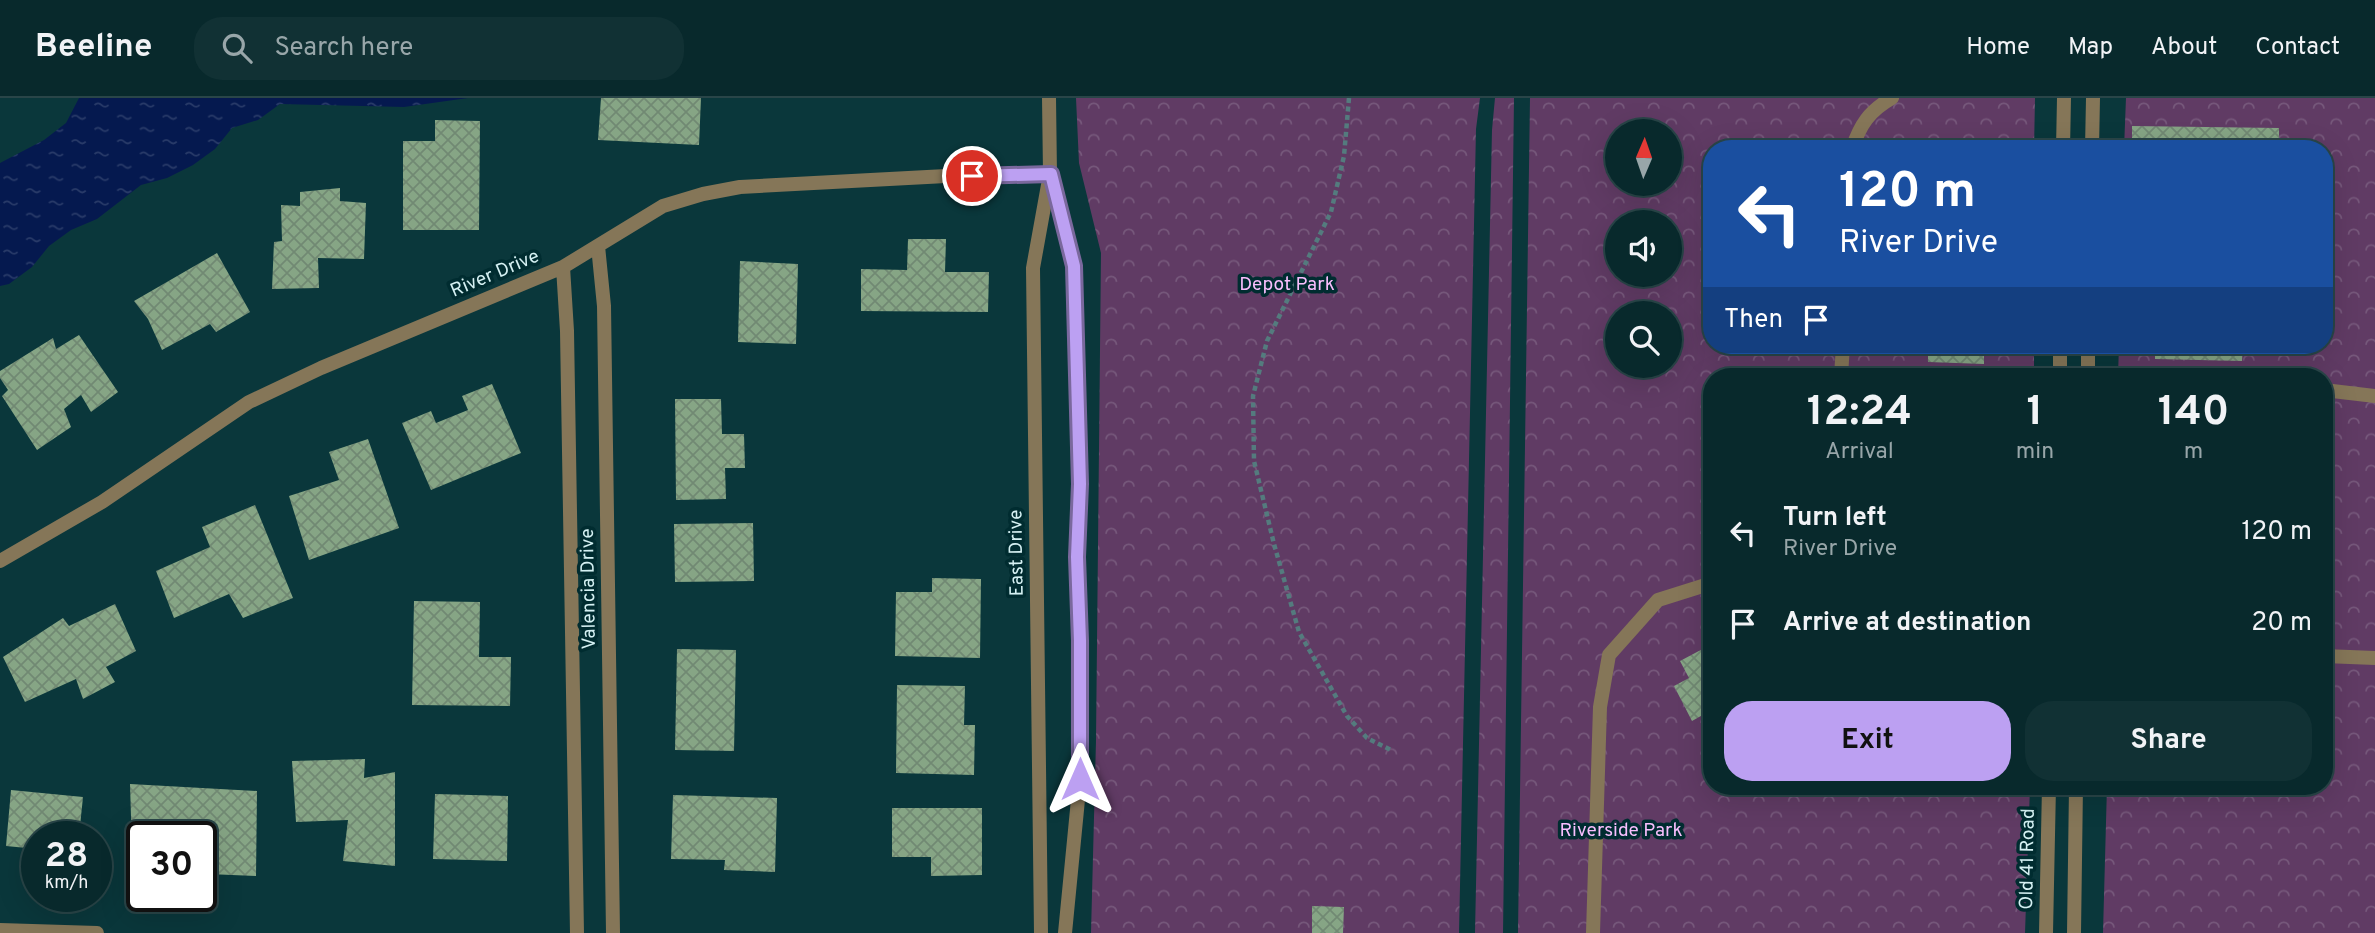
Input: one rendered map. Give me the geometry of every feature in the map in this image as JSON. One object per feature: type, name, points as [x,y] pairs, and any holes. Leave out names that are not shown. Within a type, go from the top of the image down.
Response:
[{"type":"street","name":"East Drive","points":[[1041,933],[1033,268],[1051,174],[1049,98]]},
{"type":"street","points":[[1855,140],[1859,127],[1880,105],[1892,98]]},
{"type":"street","points":[[2063,140],[2064,98]]},
{"type":"street","points":[[2092,140],[2093,98]]},
{"type":"street","name":"East Drive","points":[[1051,174],[1074,266],[1079,470],[1077,557],[1080,779],[1065,933]]},
{"type":"street","name":"River Drive","points":[[0,561],[102,502],[248,402],[563,267],[663,206],[740,187],[946,176],[1051,174]]},
{"type":"street","name":"Valencia Drive","points":[[598,246],[604,306],[613,933]]},
{"type":"street","name":"Valencia Drive","points":[[563,267],[567,331],[577,933]]},
{"type":"street","points":[[2333,391],[2375,396]]},
{"type":"street","points":[[1593,933],[1600,707],[1609,655],[1658,600],[1703,586]]},
{"type":"street","points":[[2333,656],[2375,658]]},
{"type":"street","name":"Old 41 Road","points":[[2046,933],[2049,795]]},
{"type":"street","points":[[2074,933],[2076,795]]},
{"type":"street","points":[[0,930],[97,933]]},
{"type":"path","points":[[1349,98],[1344,156],[1331,212],[1267,341],[1253,396],[1254,461],[1299,632],[1347,716],[1367,738],[1391,750]]},
{"type":"green space","name":"Depot Park","points":[[1076,98],[1480,98],[1476,129],[1459,933],[1091,933],[1096,741],[1101,253],[1079,163]]},
{"type":"green space","points":[[1495,98],[1514,98],[1503,933],[1475,933],[1492,130]]},
{"type":"green space","name":"Riverside Park","points":[[1530,98],[2035,98],[2034,140],[1703,140],[1703,354],[2034,354],[2034,368],[1703,368],[1703,795],[2030,795],[2025,933],[1518,933]]},
{"type":"green space","points":[[2126,98],[2375,98],[2375,933],[2103,933],[2107,795],[2333,795],[2333,368],[2118,368],[2119,354],[2333,354],[2333,140],[2124,140]]},
{"type":"water","points":[[79,98],[468,98],[404,107],[280,104],[258,120],[232,128],[215,149],[193,165],[167,178],[141,185],[97,219],[71,230],[49,246],[32,267],[9,284],[0,286],[0,163],[44,140],[66,123]]},
{"type":"building","points":[[601,98],[701,98],[699,145],[598,140]]},
{"type":"building","points":[[435,120],[480,121],[479,230],[403,230],[403,141],[435,141]]},
{"type":"building","points":[[2132,126],[2279,128],[2279,140],[2132,140]]},
{"type":"building","points":[[340,188],[340,201],[366,203],[364,259],[318,258],[319,288],[272,289],[274,242],[282,241],[281,205],[300,206],[300,192]]},
{"type":"building","points":[[908,239],[946,239],[945,272],[989,272],[988,312],[861,311],[861,269],[907,270]]},
{"type":"building","points":[[217,253],[250,312],[216,332],[210,324],[162,350],[148,319],[134,301]]},
{"type":"building","points":[[740,261],[798,264],[796,344],[738,342]]},
{"type":"building","points":[[79,335],[118,392],[91,412],[81,395],[64,409],[71,427],[37,450],[2,396],[8,390],[0,378],[0,371],[53,338],[56,349]]},
{"type":"building","points":[[1928,354],[1984,354],[1984,364],[1928,362]]},
{"type":"building","points":[[2155,354],[2242,354],[2242,361],[2155,359]]},
{"type":"building","points":[[492,384],[521,453],[431,490],[402,423],[431,411],[436,423],[468,410],[462,396]]},
{"type":"building","points":[[675,399],[721,399],[722,434],[744,434],[745,468],[725,468],[726,499],[676,500]]},
{"type":"building","points":[[368,439],[399,528],[309,560],[289,496],[339,480],[329,452]]},
{"type":"building","points":[[255,505],[293,598],[243,618],[229,594],[174,618],[156,571],[210,547],[202,527]]},
{"type":"building","points":[[753,523],[754,581],[675,582],[674,524]]},
{"type":"building","points":[[932,578],[981,579],[980,658],[895,656],[896,592],[932,592]]},
{"type":"building","points":[[414,601],[480,602],[479,657],[511,657],[510,706],[412,705]]},
{"type":"building","points":[[115,604],[136,651],[106,667],[115,682],[83,699],[76,679],[25,702],[3,657],[63,618],[69,626]]},
{"type":"building","points":[[677,649],[736,650],[734,751],[675,750]]},
{"type":"building","points":[[1703,649],[1703,715],[1692,721],[1674,686],[1689,678],[1680,661]]},
{"type":"building","points":[[897,685],[965,686],[964,725],[975,725],[974,775],[896,773]]},
{"type":"building","points":[[365,759],[364,778],[395,772],[395,866],[343,861],[348,820],[296,822],[292,761]]},
{"type":"building","points":[[130,784],[257,791],[256,876],[217,874],[217,821],[131,821]]},
{"type":"building","points":[[11,790],[83,797],[81,821],[21,821],[21,847],[6,846]]},
{"type":"building","points":[[435,794],[508,796],[507,861],[433,859]]},
{"type":"building","points":[[673,795],[777,798],[775,872],[724,870],[725,860],[671,859]]},
{"type":"building","points":[[892,808],[982,808],[982,875],[931,876],[931,857],[892,857]]},
{"type":"building","points":[[1312,906],[1344,907],[1343,933],[1312,933]]},
{"type":"route","points":[[972,176],[1051,174],[1074,266],[1080,484],[1077,557],[1080,779]]}]
